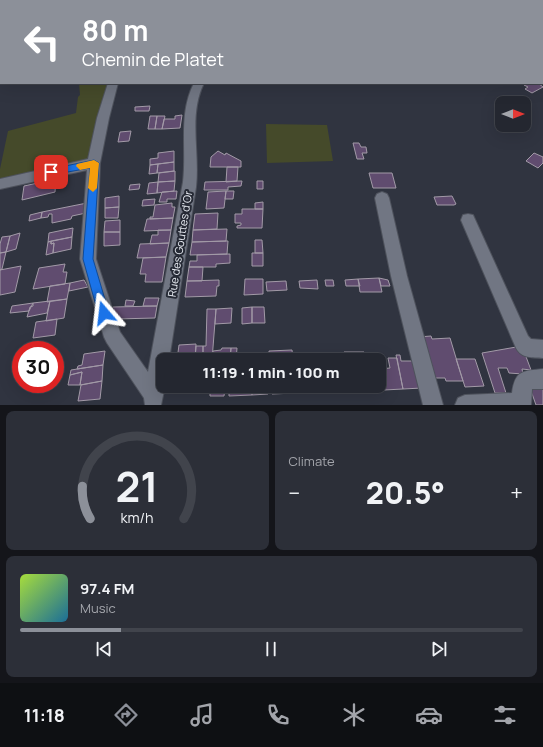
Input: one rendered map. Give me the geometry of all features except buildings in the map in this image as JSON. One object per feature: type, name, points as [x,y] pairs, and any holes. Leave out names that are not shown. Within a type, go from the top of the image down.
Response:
[{"type":"street","points":[[113,84],[103,118],[94,163],[88,259],[112,337],[153,401]]},
{"type":"street","name":"Rue des Gouttes d'Or","points":[[153,401],[172,296],[189,187],[191,165],[190,128],[192,96],[199,84]]},
{"type":"street","points":[[0,184],[94,163]]},
{"type":"street","points":[[382,198],[399,276],[433,405]]},
{"type":"street","points":[[468,220],[522,342],[526,348],[543,349]]},
{"type":"street","points":[[465,405],[520,404],[523,384],[526,380],[543,379]]},
{"type":"green space","points":[[79,84],[108,84],[91,162],[0,180],[0,169],[8,131],[76,113],[78,97],[80,95]]},
{"type":"green space","points":[[266,124],[327,125],[333,161],[267,163]]},
{"type":"slow traffic","points":[[80,166],[94,163],[93,188]]},
{"type":"route","points":[[51,172],[94,163],[88,259],[104,313]]}]
